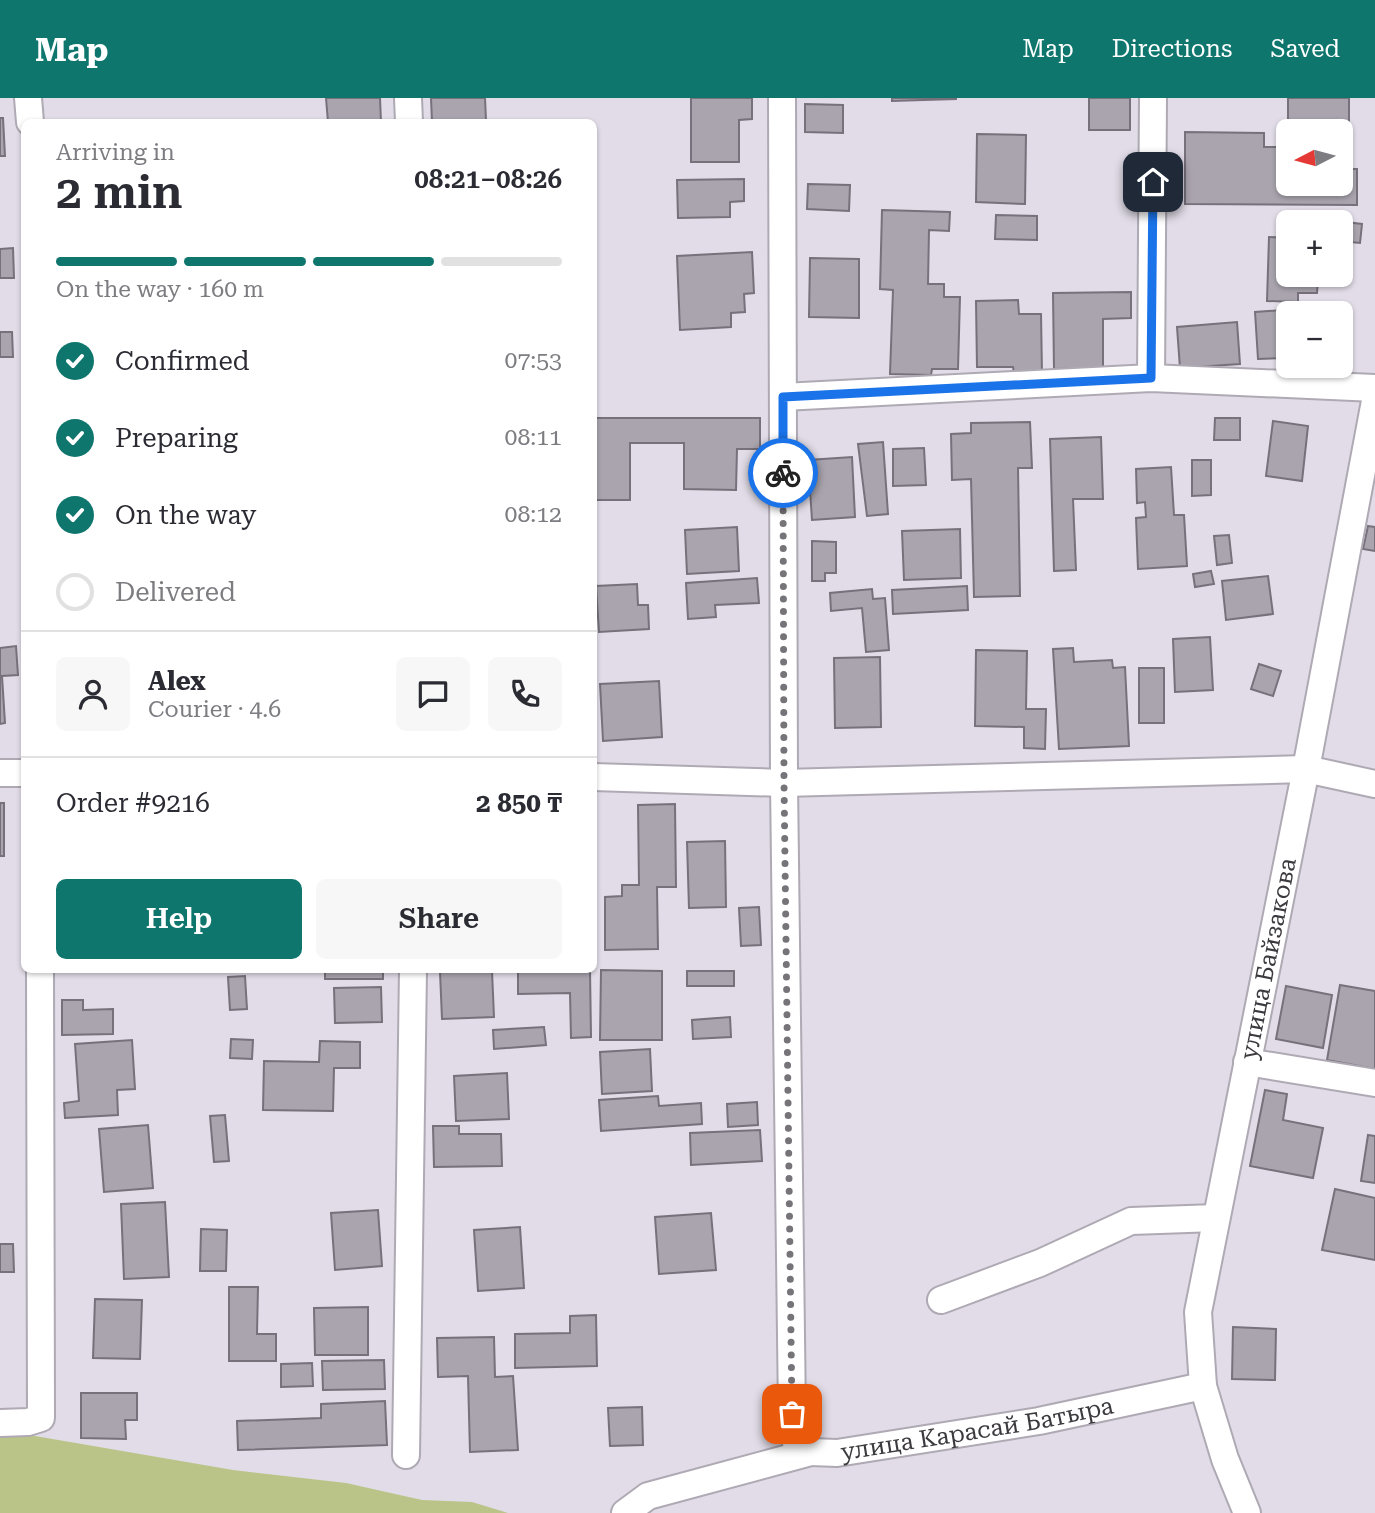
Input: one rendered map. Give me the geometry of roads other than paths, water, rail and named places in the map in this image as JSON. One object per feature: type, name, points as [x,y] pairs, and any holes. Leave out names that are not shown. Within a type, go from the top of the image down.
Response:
[{"type":"street","points":[[28,98],[30,119]]},
{"type":"street","points":[[408,98],[409,119]]},
{"type":"street","name":"улица Карасай Батыра","points":[[782,98],[784,782],[792,1414],[796,1443],[811,1452],[837,1453],[1039,1421],[1203,1386]]},
{"type":"street","points":[[1151,378],[1153,98]]},
{"type":"street","points":[[783,397],[1151,378],[1375,388]]},
{"type":"street","name":"улица Байзакова","points":[[1247,1513],[1225,1459],[1203,1386],[1198,1312],[1306,769],[1375,401]]},
{"type":"street","points":[[597,777],[784,782],[1306,769],[1375,784]]},
{"type":"street","points":[[0,773],[21,773]]},
{"type":"street","points":[[0,1423],[28,1422],[41,1418],[40,973]]},
{"type":"street","points":[[406,1455],[413,973]]},
{"type":"street","points":[[1247,1062],[1375,1083]]},
{"type":"street","points":[[941,1300],[1040,1263],[1131,1221],[1216,1217]]},
{"type":"street","points":[[625,1513],[648,1496],[811,1452]]}]
